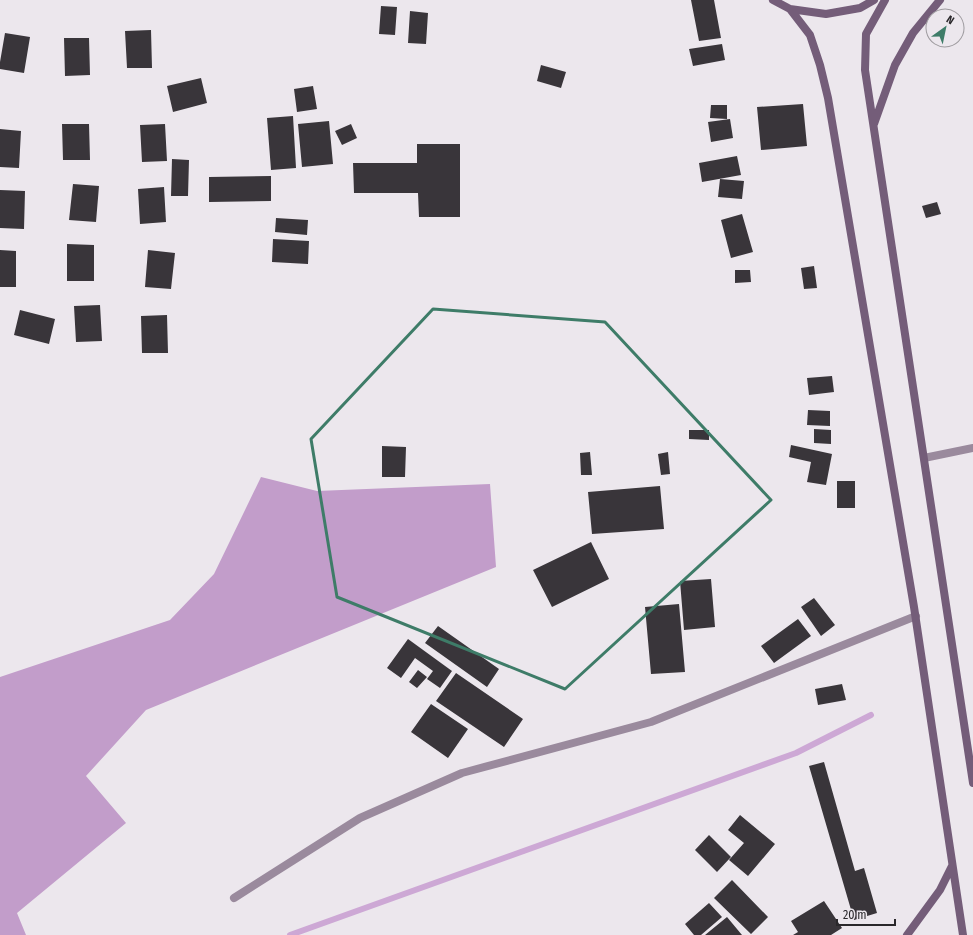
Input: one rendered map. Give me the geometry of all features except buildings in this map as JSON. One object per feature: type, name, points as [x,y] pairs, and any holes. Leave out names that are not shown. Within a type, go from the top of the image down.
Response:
[{"type":"main road","points":[[773,0],[790,9],[826,14],[860,8],[874,0]]},
{"type":"main road","points":[[885,0],[866,34],[865,70],[973,783]]},
{"type":"main road","points":[[874,125],[896,65],[913,33],[940,0]]},
{"type":"main road","points":[[790,9],[810,35],[820,65],[828,98],[916,616],[963,935]]},
{"type":"main road","points":[[907,935],[940,890],[952,866]]},
{"type":"street","points":[[924,458],[973,448]]},
{"type":"street","points":[[234,898],[360,818],[462,773],[651,722],[916,616]]},
{"type":"highlighted area","points":[[433,309],[605,322],[771,500],[565,689],[337,597],[311,439]]},
{"type":"shaded area","points":[[261,477],[317,491],[490,484],[496,567],[146,710],[86,776],[126,823],[17,913],[26,935],[0,935],[0,677],[170,620],[214,574]]},
{"type":"waterway","points":[[290,935],[796,753],[871,715]]}]
